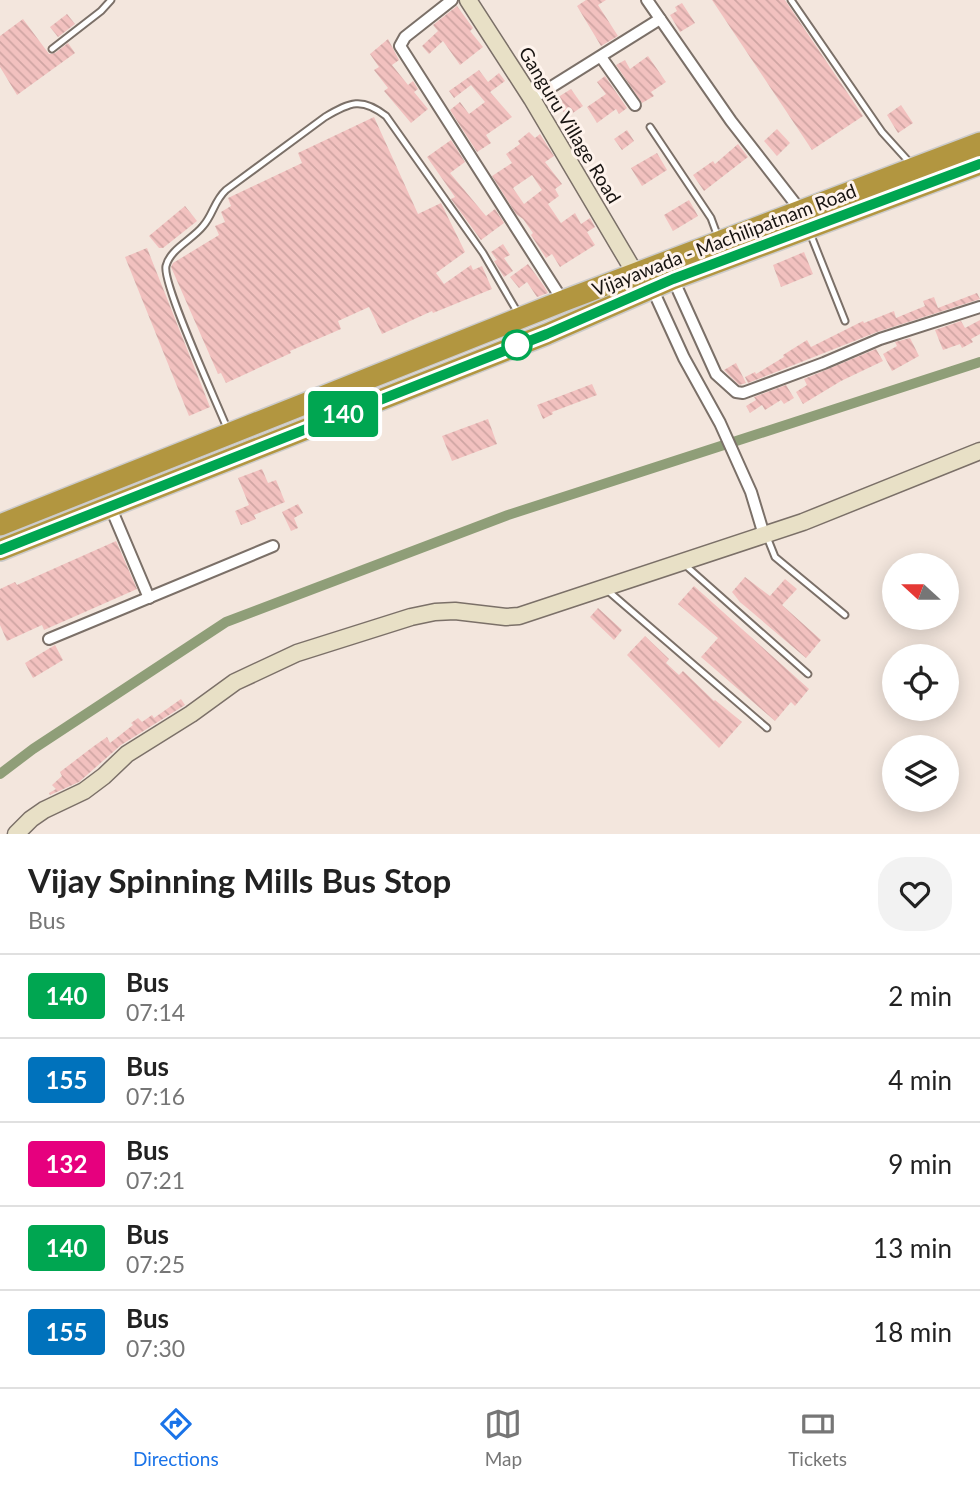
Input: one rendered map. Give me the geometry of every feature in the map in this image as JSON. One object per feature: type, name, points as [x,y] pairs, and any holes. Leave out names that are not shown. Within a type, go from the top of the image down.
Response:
[{"type":"highway","name":"Vijayawada - Machilipatnam Road","points":[[0,550],[547,334],[805,220],[914,167],[980,143]]},
{"type":"highway","name":"Vijayawada - Machilipatnam Road","points":[[0,525],[719,241],[805,220],[980,164]]},
{"type":"street","points":[[452,0],[405,37],[400,46],[563,301]]},
{"type":"street","name":"Ganguru Village Road","points":[[468,0],[532,99],[635,273]]},
{"type":"street","points":[[647,0],[731,121],[805,220]]},
{"type":"street","points":[[532,99],[660,19]]},
{"type":"street","points":[[601,57],[635,105]]},
{"type":"street","points":[[673,279],[716,374],[736,392],[743,393],[880,339],[980,307]]},
{"type":"street","points":[[652,288],[680,350],[720,423],[751,492],[765,535]]},
{"type":"street","points":[[16,834],[37,814],[85,791],[127,754],[235,682],[297,653],[435,611],[519,616],[803,522],[980,451]]},
{"type":"street","points":[[110,506],[149,598]]},
{"type":"street","points":[[48,639],[273,546]]},
{"type":"lane","points":[[52,49],[111,0]]},
{"type":"lane","points":[[791,0],[882,132],[914,167]]},
{"type":"lane","points":[[230,435],[167,279],[167,264],[175,252],[204,226],[218,198],[226,190],[325,117],[343,107],[355,103],[367,104],[386,116],[483,253],[521,318]]},
{"type":"lane","points":[[650,127],[711,218],[719,241]]},
{"type":"lane","points":[[805,220],[845,321]]},
{"type":"lane","points":[[0,516],[35,512]]},
{"type":"lane","points":[[765,535],[775,556],[845,615]]},
{"type":"lane","points":[[681,562],[808,674]]},
{"type":"lane","points":[[604,587],[767,727]]},
{"type":"building","points":[[586,0],[606,0],[598,5],[618,36],[601,46],[577,6]]},
{"type":"building","points":[[712,0],[785,0],[863,116],[812,150]]},
{"type":"building","points":[[682,3],[695,23],[680,32],[670,15],[677,11],[675,7]]},
{"type":"building","points":[[457,6],[473,28],[470,31],[483,47],[460,65],[443,41],[429,54],[422,46],[438,31],[433,25]]},
{"type":"building","points":[[67,14],[75,24],[58,37],[50,27]]},
{"type":"building","points":[[23,19],[49,54],[55,53],[68,43],[75,53],[17,95],[0,67],[0,36]]},
{"type":"building","points":[[388,39],[399,60],[392,65],[408,85],[413,81],[418,89],[414,92],[428,109],[411,123],[384,91],[388,88],[374,70],[379,67],[370,54]]},
{"type":"building","points":[[648,56],[666,82],[651,92],[654,96],[642,103],[616,65],[625,60],[630,69]]},
{"type":"building","points":[[479,70],[488,82],[499,73],[505,81],[490,92],[512,117],[486,135],[491,143],[477,152],[450,110],[460,102],[469,114],[485,102],[471,85],[454,98],[449,91]]},
{"type":"building","points":[[605,76],[627,108],[619,114],[616,109],[597,123],[587,107],[606,94],[597,82]]},
{"type":"building","points":[[571,89],[583,106],[567,117],[555,99]]},
{"type":"building","points":[[901,105],[913,123],[898,133],[887,115]]},
{"type":"building","points":[[374,117],[418,214],[441,203],[465,252],[436,273],[444,284],[471,265],[473,270],[482,266],[492,289],[433,313],[432,311],[382,334],[369,307],[338,321],[341,329],[226,383],[221,373],[218,374],[171,267],[173,263],[219,235],[215,226],[225,222],[221,212],[231,206],[228,198],[302,163],[298,153]]},
{"type":"building","points":[[777,129],[790,143],[777,156],[764,141]]},
{"type":"building","points":[[627,130],[634,141],[622,150],[614,139]]},
{"type":"building","points":[[529,132],[535,138],[540,134],[554,156],[545,162],[562,184],[555,189],[559,196],[548,204],[561,223],[575,213],[581,224],[590,218],[595,227],[587,232],[595,245],[560,267],[552,254],[546,258],[531,235],[533,233],[516,214],[492,176],[512,163],[506,154],[520,144],[518,141]],"holes":[[[532,175],[542,190],[524,204],[513,188]]]},
{"type":"building","points":[[451,140],[465,162],[450,173],[486,216],[495,209],[504,223],[481,240],[451,199],[455,197],[427,157]]},
{"type":"building","points":[[738,144],[748,157],[704,191],[693,175],[713,161],[715,164]]},
{"type":"building","points":[[657,153],[667,170],[642,186],[631,168]]},
{"type":"building","points":[[689,200],[698,216],[673,231],[664,215]]},
{"type":"building","points":[[185,206],[197,221],[163,248],[159,248],[149,236]]},
{"type":"building","points":[[503,244],[510,255],[504,258],[513,271],[504,277],[491,252]]},
{"type":"building","points":[[147,248],[210,407],[189,416],[125,257]]},
{"type":"building","points":[[804,252],[813,274],[781,287],[773,265]]},
{"type":"building","points":[[528,264],[548,293],[537,297],[527,282],[519,288],[510,277]]},
{"type":"building","points":[[977,293],[980,299],[877,332],[748,383],[745,377],[755,372],[756,374],[807,340],[811,347],[863,321],[864,323],[894,311],[896,318],[925,306],[923,301],[934,297],[938,308]]},
{"type":"building","points":[[980,320],[980,334],[971,339],[973,342],[962,348],[960,344],[943,350],[935,330],[961,321],[965,328]]},
{"type":"building","points":[[910,338],[919,356],[892,371],[883,354],[897,346],[895,342]]},
{"type":"building","points":[[876,349],[883,361],[841,381],[803,404],[796,392],[807,385],[804,379]]},
{"type":"building","points":[[736,363],[746,383],[739,385],[724,370]]},
{"type":"building","points":[[592,384],[597,395],[552,412],[553,414],[543,419],[537,405]]},
{"type":"building","points":[[786,385],[794,398],[784,404],[781,400],[765,410],[762,405],[750,413],[746,406],[756,400],[754,397]]},
{"type":"building","points":[[488,419],[497,444],[452,461],[442,436]]},
{"type":"building","points":[[262,469],[268,483],[276,480],[285,502],[254,515],[256,519],[241,525],[235,511],[249,505],[238,478]]},
{"type":"building","points":[[298,504],[303,513],[294,518],[298,528],[291,531],[282,512]]},
{"type":"building","points":[[116,541],[137,589],[44,630],[42,625],[7,641],[0,625],[0,589],[15,582],[17,585]]},
{"type":"building","points":[[745,577],[770,596],[785,579],[797,589],[782,605],[821,640],[806,658],[740,602],[732,592]]},
{"type":"building","points":[[694,586],[809,689],[795,706],[791,702],[775,721],[701,657],[718,638],[678,604]]},
{"type":"building","points":[[598,608],[622,630],[614,640],[590,617]]},
{"type":"building","points":[[645,636],[669,659],[666,663],[679,675],[683,671],[714,701],[742,722],[719,748],[627,655]]},
{"type":"building","points":[[55,645],[63,660],[33,678],[25,663]]},
{"type":"building","points":[[181,699],[185,705],[121,745],[79,782],[50,795],[49,793],[56,789],[52,785],[62,776],[60,772],[94,746],[107,737],[110,743],[138,718],[142,722],[152,715],[154,718]]},
{"type":"waterway","points":[[0,774],[33,749],[226,622],[508,515],[980,362]]},
{"type":"bus line","name":"140","points":[[0,550],[547,334],[673,279],[980,164]]}]
